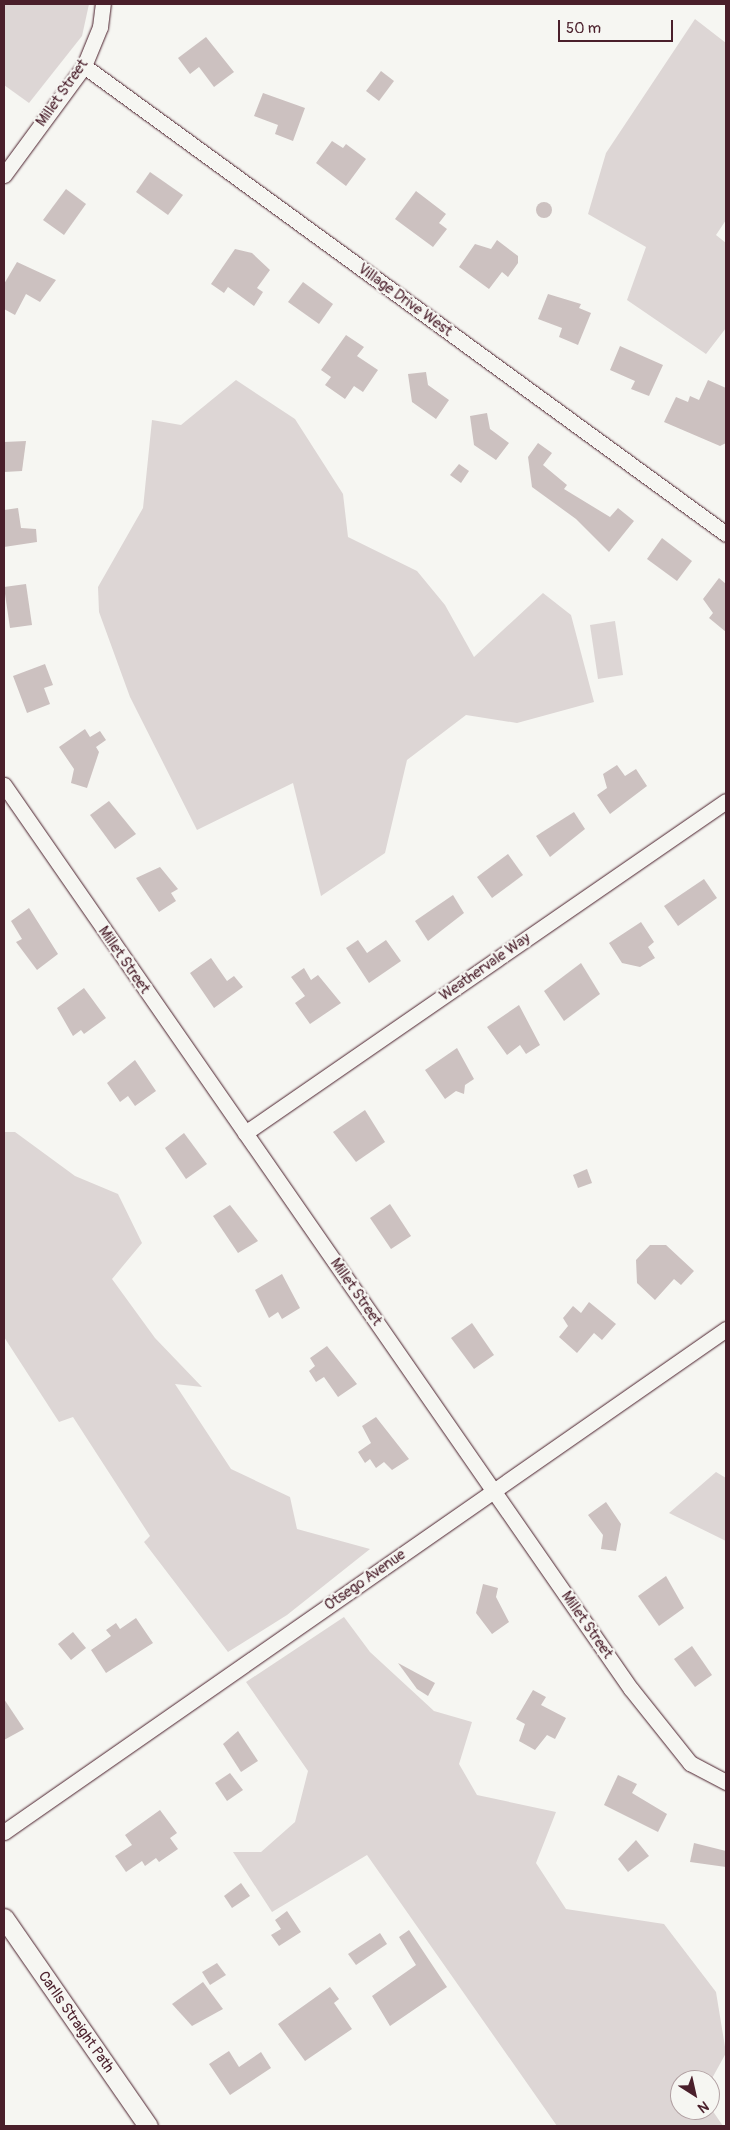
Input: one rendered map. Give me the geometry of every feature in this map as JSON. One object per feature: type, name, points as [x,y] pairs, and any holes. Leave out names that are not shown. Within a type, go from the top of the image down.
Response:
[{"type":"street","name":"Millet Street","points":[[4,175],[84,66],[100,27],[103,4]]},
{"type":"street","name":"Village Drive West","points":[[84,66],[726,534]]},
{"type":"street","name":"Millet Street","points":[[4,785],[663,1733],[690,1763],[726,1782]]},
{"type":"street","name":"Weathervale Way","points":[[245,1133],[726,801]]},
{"type":"street","name":"Otsego Avenue","points":[[4,1832],[726,1329]]},
{"type":"street","name":"Carlls Straight Path","points":[[4,1918],[148,2126]]},
{"type":"shaded area","points":[[4,4],[89,4],[82,36],[29,103],[4,85]]},
{"type":"shaded area","points":[[695,19],[726,43],[726,220],[716,235],[726,243],[726,328],[706,354],[627,300],[646,247],[588,214],[606,153]]},
{"type":"shaded area","points":[[236,380],[295,419],[343,494],[348,537],[417,571],[445,605],[474,657],[543,593],[571,615],[594,702],[517,723],[466,715],[407,760],[385,853],[321,896],[293,783],[197,830],[130,697],[99,612],[98,587],[143,508],[152,420],[181,425]]},
{"type":"shaded area","points":[[615,621],[623,675],[598,679],[590,625]]},
{"type":"shaded area","points":[[4,1132],[15,1132],[75,1176],[118,1194],[142,1243],[112,1279],[155,1338],[202,1387],[175,1384],[231,1469],[290,1497],[297,1529],[370,1549],[287,1615],[228,1652],[144,1542],[150,1536],[73,1417],[59,1422],[4,1337]]},
{"type":"shaded area","points":[[716,1472],[726,1478],[726,1541],[669,1513]]},
{"type":"shaded area","points":[[344,1617],[370,1652],[434,1711],[472,1722],[459,1764],[477,1795],[556,1812],[536,1863],[566,1909],[664,1924],[716,1992],[726,2053],[717,2070],[670,2070],[670,2120],[719,2120],[723,2126],[557,2126],[367,1855],[272,1912],[233,1852],[261,1852],[295,1822],[308,1771],[246,1682]]},
{"type":"building","points":[[206,37],[234,72],[214,87],[199,67],[190,74],[178,58]]},
{"type":"building","points":[[381,71],[394,81],[379,101],[366,91]]},
{"type":"building","points":[[263,93],[305,108],[293,141],[275,134],[278,125],[254,116]]},
{"type":"building","points":[[332,141],[343,148],[346,144],[366,159],[346,186],[316,163]]},
{"type":"building","points":[[150,172],[183,195],[168,215],[136,192]]},
{"type":"building","points":[[66,189],[86,204],[64,235],[43,220]]},
{"type":"building","points":[[416,191],[446,214],[439,223],[447,229],[433,247],[395,219]]},
{"type":"building","points":[[544,202],[552,210],[544,218],[536,210]]},
{"type":"building","points":[[497,240],[518,256],[518,263],[508,277],[502,272],[489,289],[459,267],[475,244],[491,249]]},
{"type":"building","points":[[235,249],[252,253],[270,270],[257,288],[263,292],[254,306],[228,287],[224,293],[211,284]]},
{"type":"building","points":[[17,262],[56,280],[40,302],[26,294],[15,315],[4,309],[4,284]]},
{"type":"building","points":[[303,282],[333,304],[319,324],[288,302]]},
{"type":"building","points":[[548,294],[581,304],[579,308],[591,313],[578,345],[559,337],[562,328],[538,319]]},
{"type":"building","points":[[346,335],[364,347],[357,356],[378,370],[363,392],[354,386],[345,399],[325,385],[331,377],[321,370]]},
{"type":"building","points":[[620,346],[663,365],[649,396],[631,389],[635,381],[610,370]]},
{"type":"building","points":[[426,372],[428,385],[449,400],[436,419],[412,402],[408,374]]},
{"type":"building","points":[[708,380],[726,388],[726,443],[720,446],[664,422],[676,397],[688,402],[690,396],[699,400]]},
{"type":"building","points":[[487,413],[490,429],[509,443],[496,460],[474,445],[470,416]]},
{"type":"building","points":[[26,441],[22,471],[4,472],[4,442]]},
{"type":"building","points":[[538,443],[552,453],[543,465],[567,485],[564,489],[610,517],[618,508],[634,521],[609,552],[576,519],[532,487],[528,457]]},
{"type":"building","points":[[459,464],[469,471],[461,483],[450,475]]},
{"type":"building","points":[[18,508],[21,528],[36,529],[37,542],[4,547],[4,510]]},
{"type":"building","points":[[662,538],[692,561],[677,581],[647,559]]},
{"type":"building","points":[[719,578],[726,584],[726,632],[709,618],[713,613],[703,599]]},
{"type":"building","points":[[26,584],[32,625],[10,628],[4,587]]},
{"type":"building","points":[[45,664],[53,685],[44,688],[50,704],[27,713],[13,676]]},
{"type":"building","points":[[85,729],[90,737],[100,731],[106,740],[96,747],[99,752],[87,788],[71,783],[74,769],[59,747]]},
{"type":"building","points":[[617,765],[625,776],[636,769],[647,786],[610,814],[597,795],[607,788],[603,774]]},
{"type":"building","points":[[109,801],[136,834],[115,849],[90,815]]},
{"type":"building","points":[[574,812],[585,829],[550,857],[536,836]]},
{"type":"building","points":[[508,854],[523,875],[492,898],[477,877]]},
{"type":"building","points":[[160,867],[178,889],[171,893],[176,901],[159,912],[136,878]]},
{"type":"building","points":[[704,879],[717,898],[678,926],[664,906]]},
{"type":"building","points":[[453,895],[464,913],[428,941],[415,921]]},
{"type":"building","points":[[29,908],[58,954],[37,970],[16,942],[22,939],[11,921]]},
{"type":"building","points":[[641,922],[654,942],[648,947],[655,958],[640,967],[622,963],[609,943]]},
{"type":"building","points":[[358,940],[367,953],[386,940],[401,961],[369,983],[346,948]]},
{"type":"building","points":[[211,958],[227,981],[234,976],[243,987],[214,1008],[190,973]]},
{"type":"building","points":[[581,963],[600,994],[564,1021],[544,991]]},
{"type":"building","points":[[304,968],[311,980],[318,975],[341,1003],[310,1024],[295,1003],[305,996],[291,977]]},
{"type":"building","points":[[84,988],[106,1018],[84,1034],[81,1030],[73,1036],[57,1008]]},
{"type":"building","points":[[519,1005],[540,1045],[526,1054],[520,1045],[507,1055],[487,1027]]},
{"type":"building","points":[[457,1048],[474,1079],[465,1085],[464,1094],[456,1091],[445,1099],[425,1070]]},
{"type":"building","points":[[135,1060],[156,1091],[135,1106],[128,1096],[120,1102],[107,1083]]},
{"type":"building","points":[[365,1110],[385,1142],[356,1162],[333,1132]]},
{"type":"building","points":[[184,1133],[207,1164],[186,1179],[165,1148]]},
{"type":"building","points":[[587,1169],[592,1183],[578,1188],[573,1175]]},
{"type":"building","points":[[390,1204],[411,1236],[391,1249],[370,1218]]},
{"type":"building","points":[[230,1205],[258,1241],[238,1253],[213,1216]]},
{"type":"building","points":[[650,1245],[666,1245],[694,1271],[681,1285],[674,1279],[655,1300],[637,1283],[636,1260]]},
{"type":"building","points":[[282,1274],[300,1308],[282,1319],[278,1312],[269,1318],[255,1290]]},
{"type":"building","points":[[589,1302],[616,1324],[602,1340],[594,1333],[577,1353],[559,1337],[568,1326],[563,1318],[573,1306],[581,1313]]},
{"type":"building","points":[[472,1323],[494,1355],[474,1369],[451,1338]]},
{"type":"building","points":[[327,1346],[357,1384],[338,1397],[324,1377],[316,1382],[309,1371],[315,1366],[310,1358]]},
{"type":"building","points":[[376,1417],[409,1459],[392,1470],[384,1462],[376,1468],[370,1459],[365,1463],[358,1452],[371,1443],[362,1426]]},
{"type":"building","points":[[606,1502],[621,1524],[616,1551],[601,1549],[603,1535],[588,1515]]},
{"type":"building","points":[[666,1576],[684,1608],[659,1626],[638,1596]]},
{"type":"building","points":[[483,1584],[498,1588],[496,1597],[509,1622],[492,1634],[476,1613]]},
{"type":"building","points":[[136,1618],[153,1643],[106,1673],[91,1650],[111,1636],[106,1630],[116,1623],[120,1629]]},
{"type":"building","points":[[73,1632],[86,1648],[71,1660],[58,1644]]},
{"type":"building","points":[[692,1646],[712,1675],[695,1687],[674,1659]]},
{"type":"building","points":[[398,1663],[435,1683],[428,1696],[417,1689]]},
{"type":"building","points":[[533,1690],[546,1697],[541,1705],[566,1718],[555,1739],[547,1735],[535,1750],[519,1741],[525,1724],[516,1719]]},
{"type":"building","points":[[4,1699],[24,1729],[4,1740]]},
{"type":"building","points":[[238,1731],[258,1761],[241,1772],[223,1744]]},
{"type":"building","points":[[230,1773],[243,1790],[227,1801],[215,1783]]},
{"type":"building","points":[[618,1775],[637,1784],[632,1793],[667,1814],[658,1832],[604,1805]]},
{"type":"building","points":[[160,1810],[177,1833],[170,1838],[178,1849],[159,1862],[156,1858],[145,1866],[142,1861],[126,1872],[115,1856],[132,1845],[125,1835]]},
{"type":"building","points":[[636,1840],[649,1856],[628,1872],[618,1859]]},
{"type":"building","points":[[694,1843],[726,1851],[726,1867],[690,1862]]},
{"type":"building","points":[[241,1883],[250,1896],[232,1908],[224,1896]]},
{"type":"building","points":[[287,1911],[301,1932],[279,1946],[271,1935],[281,1929],[275,1920]]},
{"type":"building","points":[[409,1930],[447,1987],[390,2026],[372,1996],[416,1965],[399,1937]]},
{"type":"building","points":[[380,1933],[387,1944],[356,1965],[348,1954]]},
{"type":"building","points":[[217,1963],[226,1975],[210,1985],[202,1972]]},
{"type":"building","points":[[203,1982],[223,2009],[192,2026],[172,2004]]},
{"type":"building","points":[[330,1987],[339,1999],[334,2003],[352,2029],[305,2061],[278,2024]]},
{"type":"building","points":[[229,2051],[239,2067],[261,2052],[271,2068],[230,2095],[209,2064]]}]
